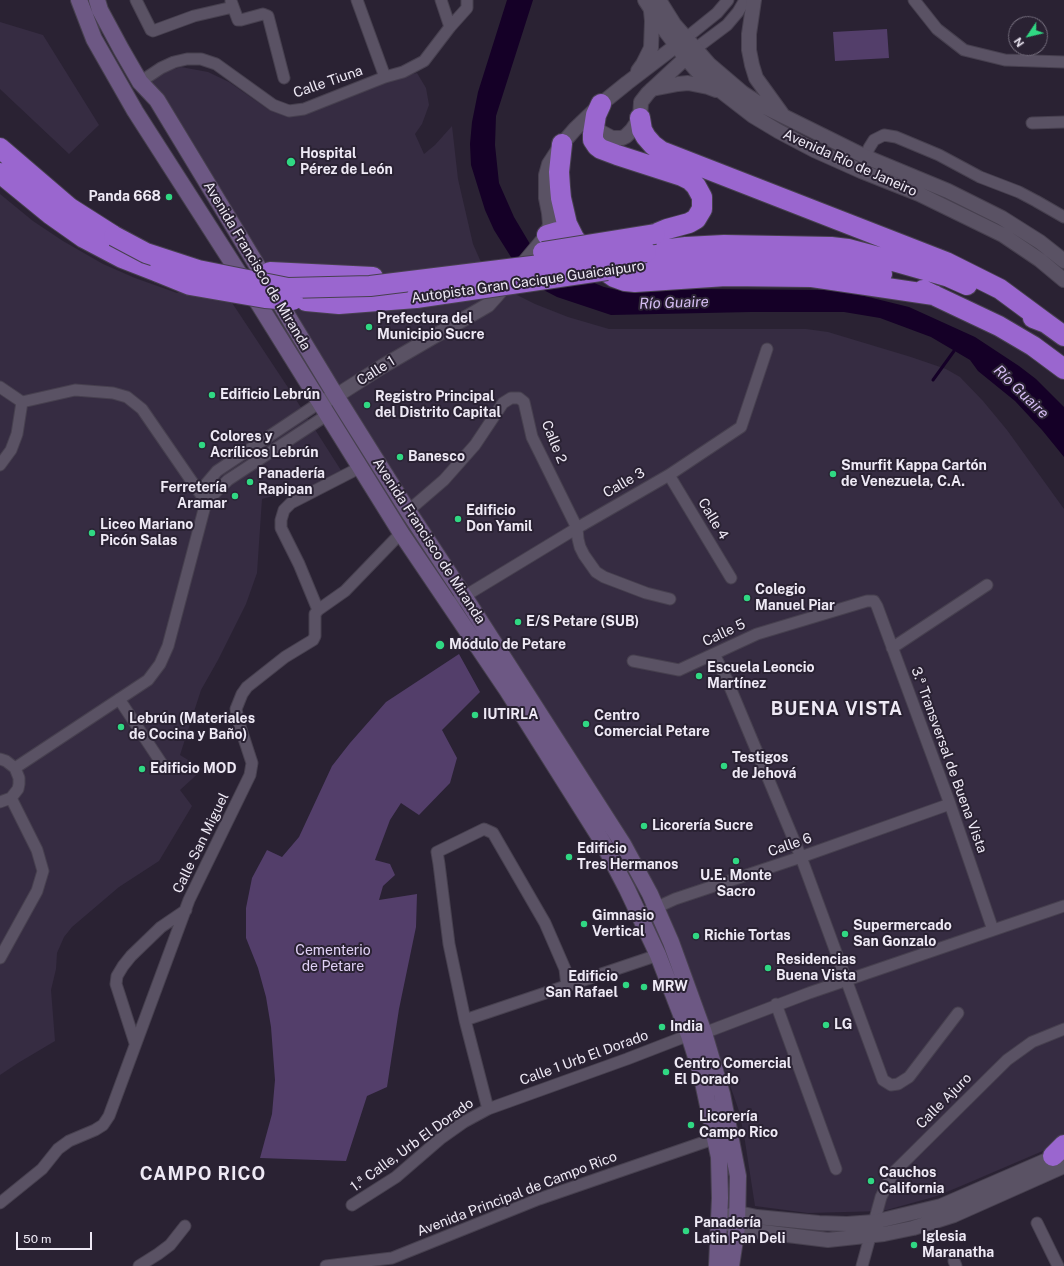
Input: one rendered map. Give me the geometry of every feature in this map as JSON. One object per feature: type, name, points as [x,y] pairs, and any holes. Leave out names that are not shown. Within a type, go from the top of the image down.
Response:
[{"type":"highway","points":[[601,104],[596,115],[593,134],[594,140],[601,149],[617,156],[682,176],[690,180],[702,197],[702,208],[696,219],[689,223],[667,228],[655,234]]},
{"type":"highway","points":[[640,118],[642,130],[646,137],[653,146],[661,151],[946,262],[1000,289],[1046,323]]},
{"type":"highway","name":"Autopista Gran Cacique Guaicaipuro","points":[[0,141],[146,253],[198,270],[288,288],[370,286],[643,259],[774,259],[813,263],[880,273],[934,295],[999,326],[1034,346],[1064,369]]},
{"type":"highway","points":[[562,144],[559,172],[561,198],[567,224],[574,238],[585,252],[598,266],[614,277],[625,281],[635,282],[726,276],[812,278],[934,295]]},
{"type":"highway","name":"Autopista Gran Cacique Guaicaipuro","points":[[0,148],[70,208],[116,230],[180,252],[241,268],[270,272],[376,277],[655,234],[692,236],[753,234],[818,240],[831,247]]},
{"type":"highway","name":"Autopista Gran Cacique Guaicaipuro","points":[[0,172],[50,214],[84,238],[122,258],[190,285],[265,298],[340,304],[416,298],[724,245],[831,247],[848,249],[949,277],[1032,318],[1046,323],[1064,336]]},
{"type":"highway","points":[[548,235],[557,232],[574,238]]},
{"type":"main road","name":"Avenida Francisco de Miranda","points":[[79,0],[94,39],[135,111],[260,306],[359,468],[507,690],[602,840],[640,915],[696,1034],[722,1094],[735,1154],[738,1176],[737,1220],[732,1266]]},
{"type":"main road","name":"Avenida Francisco de Miranda","points":[[97,0],[100,10],[140,82],[157,100],[336,396],[408,511],[623,844],[641,876],[670,942],[696,1034],[701,1073],[719,1157],[720,1198],[717,1266]]},
{"type":"street","points":[[136,0],[151,30],[153,31],[232,4],[238,20],[263,14],[267,15],[284,78]]},
{"type":"street","points":[[357,0],[385,77]]},
{"type":"street","points":[[441,0],[450,27]]},
{"type":"street","name":"Calle Tiuna","points":[[140,82],[161,68],[174,62],[187,59],[201,59],[216,64],[273,105],[289,111],[304,109],[385,77],[403,72],[424,61],[450,27],[467,8],[467,0]]},
{"type":"street","points":[[575,129],[585,126],[595,126],[608,137],[617,139],[622,138],[632,130],[640,118],[641,102],[728,0]]},
{"type":"street","points":[[548,235],[550,224],[546,198],[546,175],[549,164],[562,144],[601,104],[627,83],[727,25],[738,12],[744,0]]},
{"type":"street","points":[[754,0],[749,50],[752,65],[756,78],[784,117]]},
{"type":"street","points":[[914,0],[938,29],[964,50],[1005,60],[1064,62]]},
{"type":"street","points":[[627,83],[643,64],[651,48],[652,3]]},
{"type":"street","name":"Avenida Río de Janeiro","points":[[652,3],[722,92],[766,124],[814,150],[932,200],[1003,235],[1040,260],[1064,280]]},
{"type":"street","name":"Avenida Río de Janeiro","points":[[686,48],[709,64],[743,93],[784,117],[866,157],[948,191],[1002,218],[1040,242],[1064,261]]},
{"type":"street","points":[[652,89],[688,83],[708,87],[722,92]]},
{"type":"street","points":[[1032,123],[1064,122]]},
{"type":"street","points":[[866,157],[874,140],[884,135],[896,137],[939,155],[980,177],[1019,192],[1064,217]]},
{"type":"street","name":"Calle 1","points":[[336,396],[383,366],[488,305],[548,235]]},
{"type":"street","name":"Calle 3","points":[[450,605],[577,528],[669,475],[741,427],[767,349]]},
{"type":"street","points":[[0,387],[22,402],[75,390],[113,392],[127,397],[142,409],[206,502]]},
{"type":"street","points":[[206,502],[228,480],[323,409],[336,396]]},
{"type":"street","name":"Calle 2","points":[[408,511],[444,480],[470,451],[503,403],[511,398],[519,398],[524,402],[532,437],[577,528],[580,547],[596,572],[604,577],[646,593],[670,599]]},
{"type":"street","points":[[0,466],[11,450],[17,434],[22,402]]},
{"type":"street","points":[[14,768],[148,680],[160,664],[168,646],[206,502],[206,484],[216,471],[323,409]]},
{"type":"street","points":[[359,468],[291,503],[284,510],[281,520],[281,528],[318,610],[345,591],[401,532]]},
{"type":"street","name":"Calle 4","points":[[669,475],[731,578]]},
{"type":"street","points":[[892,648],[987,585]]},
{"type":"street","name":"Calle 5","points":[[633,661],[679,670],[757,634],[867,601],[874,601]]},
{"type":"street","name":"3.ª Transversal de Buena Vista","points":[[874,601],[950,804],[993,930]]},
{"type":"street","name":"Calle San Miguel","points":[[0,1203],[42,1170],[58,1149],[69,1140],[95,1130],[103,1125],[109,1116],[135,1043],[186,910],[250,774],[252,763],[238,720],[236,709],[239,700],[247,687],[285,657],[313,640],[315,636],[315,614],[318,610]]},
{"type":"street","points":[[714,654],[727,680],[801,857],[883,1080],[891,1085],[898,1084],[909,1077],[958,1013]]},
{"type":"street","points":[[119,699],[164,767]]},
{"type":"street","points":[[0,759],[6,761],[14,768],[19,778],[18,789],[11,798],[0,802]]},
{"type":"street","points":[[0,958],[37,891],[43,871],[37,850],[11,798]]},
{"type":"street","name":"Calle 6","points":[[640,915],[675,899],[801,857],[950,804]]},
{"type":"street","points":[[488,1109],[465,1020],[450,944],[437,852],[484,829],[493,833],[545,924],[565,969],[567,986]]},
{"type":"street","name":"Calle 1 Urb El Dorado","points":[[488,1109],[776,1004],[1064,906]]},
{"type":"street","name":"Calle San Miguel","points":[[135,1043],[116,984],[117,976],[131,956],[161,927],[186,910]]},
{"type":"street","points":[[465,1020],[658,955]]},
{"type":"street","points":[[776,1004],[836,1169]]},
{"type":"street","name":"Calle Ajuro","points":[[862,1266],[881,1197],[893,1173],[1006,1060],[1032,1042],[1064,1029]]},
{"type":"street","name":"1.ª Calle, Urb El Dorado","points":[[352,1205],[396,1177],[446,1135],[464,1122],[488,1109]]},
{"type":"street","name":"Avenida Principal de Campo Rico","points":[[326,1266],[392,1258],[538,1199],[716,1138]]},
{"type":"street","points":[[718,1220],[737,1220],[788,1235],[828,1240],[872,1229],[941,1206],[1061,1155]]},
{"type":"street","points":[[1037,1223],[1058,1266]]},
{"type":"street","points":[[139,1266],[170,1245],[185,1226]]},
{"type":"shaded area","points":[[0,22],[43,35],[99,125],[69,154],[0,89]]},
{"type":"shaded area","points":[[181,67],[208,72],[229,82],[269,110],[280,113],[391,79],[417,73],[426,88],[429,105],[422,124],[415,134],[424,154],[435,145],[452,126],[458,179],[473,244],[480,260],[489,272],[511,292],[535,304],[568,317],[609,329],[806,329],[828,332],[946,369],[960,377],[983,401],[1007,430],[1064,509],[1064,1137],[1052,1147],[937,1196],[883,1211],[808,1213],[755,1206],[739,1111],[703,1008],[683,958],[428,532],[147,83],[164,72]]},
{"type":"shaded area","points":[[0,194],[33,221],[63,241],[103,264],[135,278],[177,293],[211,271],[344,475],[330,481],[262,499],[257,573],[246,604],[201,690],[180,755],[203,769],[180,790],[192,806],[159,861],[119,887],[72,927],[64,937],[57,953],[56,969],[51,990],[55,1041],[0,1075]]},
{"type":"green space","points":[[887,29],[889,58],[835,61],[833,32]]},
{"type":"green space","name":"Cementerio de Petare","points":[[459,654],[480,692],[442,730],[457,758],[450,783],[419,815],[401,803],[390,820],[375,860],[390,864],[395,875],[383,886],[379,900],[417,894],[416,927],[399,1009],[387,1087],[367,1096],[346,1161],[260,1158],[272,1114],[275,1080],[271,1027],[266,997],[258,968],[246,938],[246,908],[252,878],[267,850],[282,857],[299,837],[332,766],[386,702]]},
{"type":"water","name":"Río Guaire","points":[[507,0],[533,0],[496,116],[495,145],[499,183],[514,217],[530,244],[557,268],[604,287],[626,292],[697,289],[826,290],[848,292],[909,307],[975,337],[1036,379],[1064,407],[1064,457],[1042,430],[1015,401],[978,371],[970,360],[931,337],[880,318],[844,312],[611,315],[557,297],[534,285],[516,265],[494,230],[485,210],[471,165],[470,144],[472,122],[478,92]]},
{"type":"waterway","points":[[933,380],[954,351]]},
{"type":"place","name":"Hospital Pérez de León","points":[[291,162]]},
{"type":"place","name":"Panda 668","points":[[169,197]]},
{"type":"place","name":"Prefectura del Municipio Sucre","points":[[369,327]]},
{"type":"place","name":"Edificio Lebrún","points":[[212,395]]},
{"type":"place","name":"Registro Principal del Distrito Capital","points":[[367,405]]},
{"type":"place","name":"Colores y Acrílicos Lebrún","points":[[202,445]]},
{"type":"place","name":"Banesco","points":[[400,457]]},
{"type":"place","name":"Smurfit Kappa Cartón de Venezuela, C.A.","points":[[833,474]]},
{"type":"place","name":"Panadería Rapipan","points":[[250,482]]},
{"type":"place","name":"Ferretería Aramar","points":[[235,496]]},
{"type":"place","name":"Edificio Don Yamil","points":[[458,519]]},
{"type":"place","name":"Liceo Mariano Picón Salas","points":[[92,533]]},
{"type":"place","name":"Colegio Manuel Piar","points":[[747,598]]},
{"type":"place","name":"E/S Petare (SUB)","points":[[518,622]]},
{"type":"place","name":"Módulo de Petare","points":[[440,645]]},
{"type":"place","name":"Escuela Leoncio Martínez","points":[[699,676]]},
{"type":"place","name":"IUTIRLA","points":[[475,715]]},
{"type":"place","name":"Centro Comercial Petare","points":[[586,724]]},
{"type":"place","name":"Lebrún (Materiales de Cocina y Baño)","points":[[121,727]]},
{"type":"place","name":"Testigos de Jehová","points":[[724,766]]},
{"type":"place","name":"Edificio MOD","points":[[142,769]]},
{"type":"place","name":"Licorería Sucre","points":[[644,826]]},
{"type":"place","name":"Edificio Tres Hermanos","points":[[569,857]]},
{"type":"place","name":"U.E. Monte Sacro","points":[[736,861]]},
{"type":"place","name":"Gimnasio Vertical","points":[[584,924]]},
{"type":"place","name":"Supermercado San Gonzalo","points":[[845,934]]},
{"type":"place","name":"Richie Tortas","points":[[696,936]]},
{"type":"place","name":"Residencias Buena Vista","points":[[768,968]]},
{"type":"place","name":"Edificio San Rafael","points":[[626,985]]},
{"type":"place","name":"MRW","points":[[644,987]]},
{"type":"place","name":"LG","points":[[826,1025]]},
{"type":"place","name":"India","points":[[662,1027]]},
{"type":"place","name":"Centro Comercial El Dorado","points":[[666,1072]]},
{"type":"place","name":"Licorería Campo Rico","points":[[691,1125]]},
{"type":"place","name":"Cauchos California","points":[[871,1181]]},
{"type":"place","name":"Panadería Latin Pan Deli","points":[[686,1231]]},
{"type":"place","name":"Iglesia Maranatha","points":[[914,1245]]},
{"type":"district","name":"BUENA VISTA","points":[[837,709]]},
{"type":"district","name":"CAMPO RICO","points":[[203,1174]]}]
